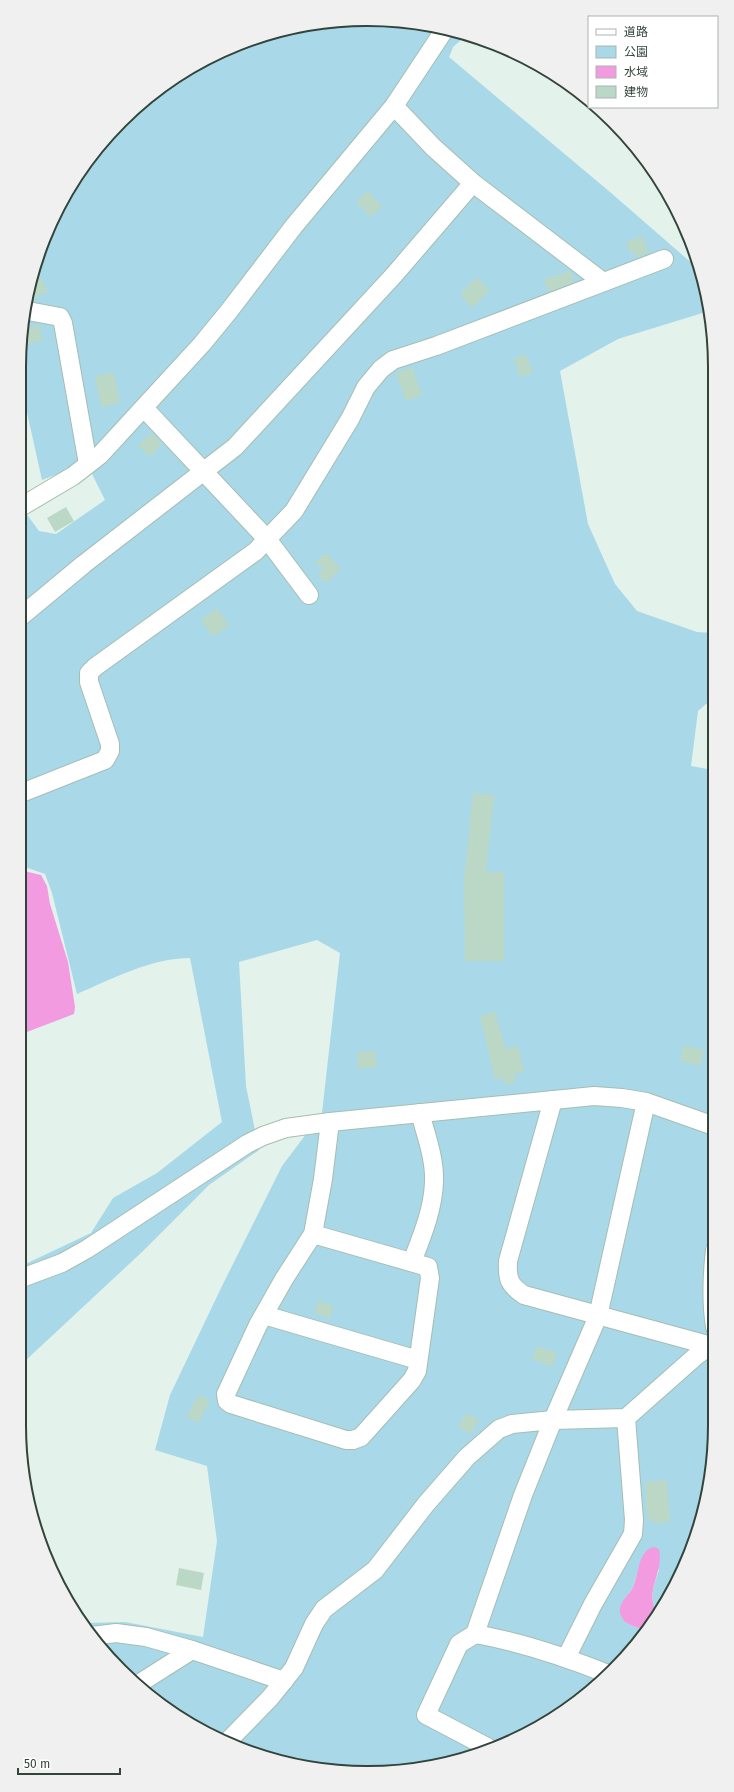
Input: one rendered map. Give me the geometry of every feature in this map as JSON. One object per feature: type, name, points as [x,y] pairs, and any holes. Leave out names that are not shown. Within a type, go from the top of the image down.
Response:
[{"type":"street","points":[[26,504],[73,476],[100,455],[230,311],[294,226],[394,106],[442,35]]},
{"type":"street","points":[[394,106],[433,147],[473,183],[603,282]]},
{"type":"street","points":[[26,612],[90,560],[235,447],[394,275],[473,183]]},
{"type":"street","points":[[26,791],[105,760],[110,751],[110,744],[89,682],[89,673],[95,666],[256,551],[267,540],[294,511],[350,419],[366,387],[387,364],[393,360],[436,346],[664,259]]},
{"type":"street","points":[[31,312],[60,317],[63,323],[88,464]]},
{"type":"street","points":[[144,408],[267,540],[309,595]]},
{"type":"street","points":[[26,1276],[62,1263],[87,1249],[247,1144],[263,1136],[286,1128],[420,1112],[594,1096],[622,1098],[646,1102],[708,1124]]},
{"type":"street","points":[[553,1100],[508,1261],[507,1276],[514,1288],[524,1295],[708,1346]]},
{"type":"street","points":[[484,1745],[426,1715],[459,1644],[475,1634],[523,1495],[553,1420],[598,1316],[646,1102]]},
{"type":"street","points":[[412,1262],[427,1221],[432,1200],[434,1181],[432,1162],[420,1112]]},
{"type":"street","points":[[313,1234],[428,1267],[430,1278],[417,1371],[412,1380],[361,1437],[353,1440],[346,1440],[231,1404],[227,1401],[226,1394],[264,1315],[284,1279],[313,1234],[323,1179],[330,1122]]},
{"type":"street","points":[[264,1315],[418,1360]]},
{"type":"street","points":[[231,1738],[270,1698],[294,1668],[314,1624],[324,1609],[375,1570],[426,1504],[467,1458],[499,1429],[512,1424],[553,1420],[626,1418],[696,1356],[704,1350],[708,1349]]},
{"type":"street","points":[[566,1658],[593,1604],[633,1534],[634,1520],[626,1418]]},
{"type":"street","points":[[98,1635],[116,1633],[139,1636],[192,1650],[284,1681]]},
{"type":"street","points":[[475,1634],[502,1639],[566,1658],[602,1672]]},
{"type":"street","points":[[142,1681],[192,1650]]},
{"type":"green space","points":[[367,26],[412,29],[461,40],[453,47],[449,57],[610,192],[692,263],[703,313],[618,339],[560,371],[588,524],[615,584],[637,611],[697,632],[708,633],[708,702],[698,711],[691,766],[708,769],[708,1425],[705,1470],[690,1535],[673,1576],[655,1608],[653,1601],[654,1586],[659,1570],[646,1552],[639,1567],[633,1587],[622,1604],[625,1622],[641,1628],[638,1633],[608,1666],[575,1696],[518,1731],[477,1748],[412,1763],[367,1766],[322,1763],[257,1748],[216,1731],[159,1696],[126,1666],[96,1633],[89,1623],[125,1622],[203,1637],[217,1541],[207,1466],[155,1450],[170,1395],[222,1286],[282,1166],[322,1113],[340,953],[317,940],[239,962],[246,1086],[259,1150],[209,1185],[142,1252],[26,1360],[26,1264],[91,1233],[113,1198],[157,1173],[222,1122],[190,958],[175,959],[146,965],[77,994],[52,893],[45,874],[26,867],[26,513],[39,531],[56,534],[105,500],[91,472],[66,471],[42,480],[26,408],[27,345],[29,322],[38,279],[44,257],[61,216],[96,159],[126,126],[159,96],[216,61],[257,44],[322,29]]},
{"type":"water","points":[[26,871],[41,875],[47,886],[50,904],[68,962],[75,1007],[74,1014],[26,1032]]},
{"type":"water","points":[[654,1547],[659,1549],[660,1558],[653,1588],[653,1603],[655,1608],[641,1628],[639,1628],[625,1622],[620,1614],[620,1608],[622,1602],[633,1587],[642,1558],[649,1549]]},
{"type":"building","points":[[368,191],[382,206],[371,217],[356,202]]},
{"type":"building","points":[[642,236],[649,253],[636,257],[634,252],[630,253],[626,242]]},
{"type":"building","points":[[571,271],[574,282],[548,292],[544,279]]},
{"type":"building","points":[[39,276],[48,291],[33,299]]},
{"type":"building","points":[[477,277],[490,291],[472,308],[460,294]]},
{"type":"building","points":[[39,325],[43,340],[27,345],[28,328]]},
{"type":"building","points":[[526,354],[533,372],[520,377],[514,359]]},
{"type":"building","points":[[412,367],[422,395],[406,401],[396,373]]},
{"type":"building","points":[[114,372],[120,403],[101,407],[95,376]]},
{"type":"building","points":[[151,433],[162,444],[150,457],[138,445]]},
{"type":"building","points":[[66,507],[74,521],[55,532],[47,518]]},
{"type":"building","points":[[326,553],[341,569],[326,583],[318,575],[323,570],[315,562]]},
{"type":"building","points":[[217,608],[229,625],[213,637],[201,620]]},
{"type":"building","points":[[473,793],[494,795],[486,872],[504,872],[504,961],[465,961],[464,880]]},
{"type":"building","points":[[495,1012],[506,1049],[518,1046],[524,1072],[514,1074],[516,1082],[505,1085],[503,1078],[495,1080],[480,1016]]},
{"type":"building","points":[[684,1045],[704,1050],[700,1066],[680,1061]]},
{"type":"building","points":[[375,1051],[377,1067],[358,1069],[357,1052]]},
{"type":"building","points":[[318,1301],[334,1306],[330,1318],[314,1313]]},
{"type":"building","points":[[537,1346],[557,1353],[552,1367],[532,1359]]},
{"type":"building","points":[[198,1395],[210,1401],[198,1423],[187,1417]]},
{"type":"building","points":[[467,1413],[479,1421],[470,1434],[458,1426]]},
{"type":"building","points":[[667,1480],[670,1522],[652,1523],[652,1519],[647,1519],[645,1482]]},
{"type":"building","points":[[179,1568],[204,1573],[201,1590],[176,1585]]}]
